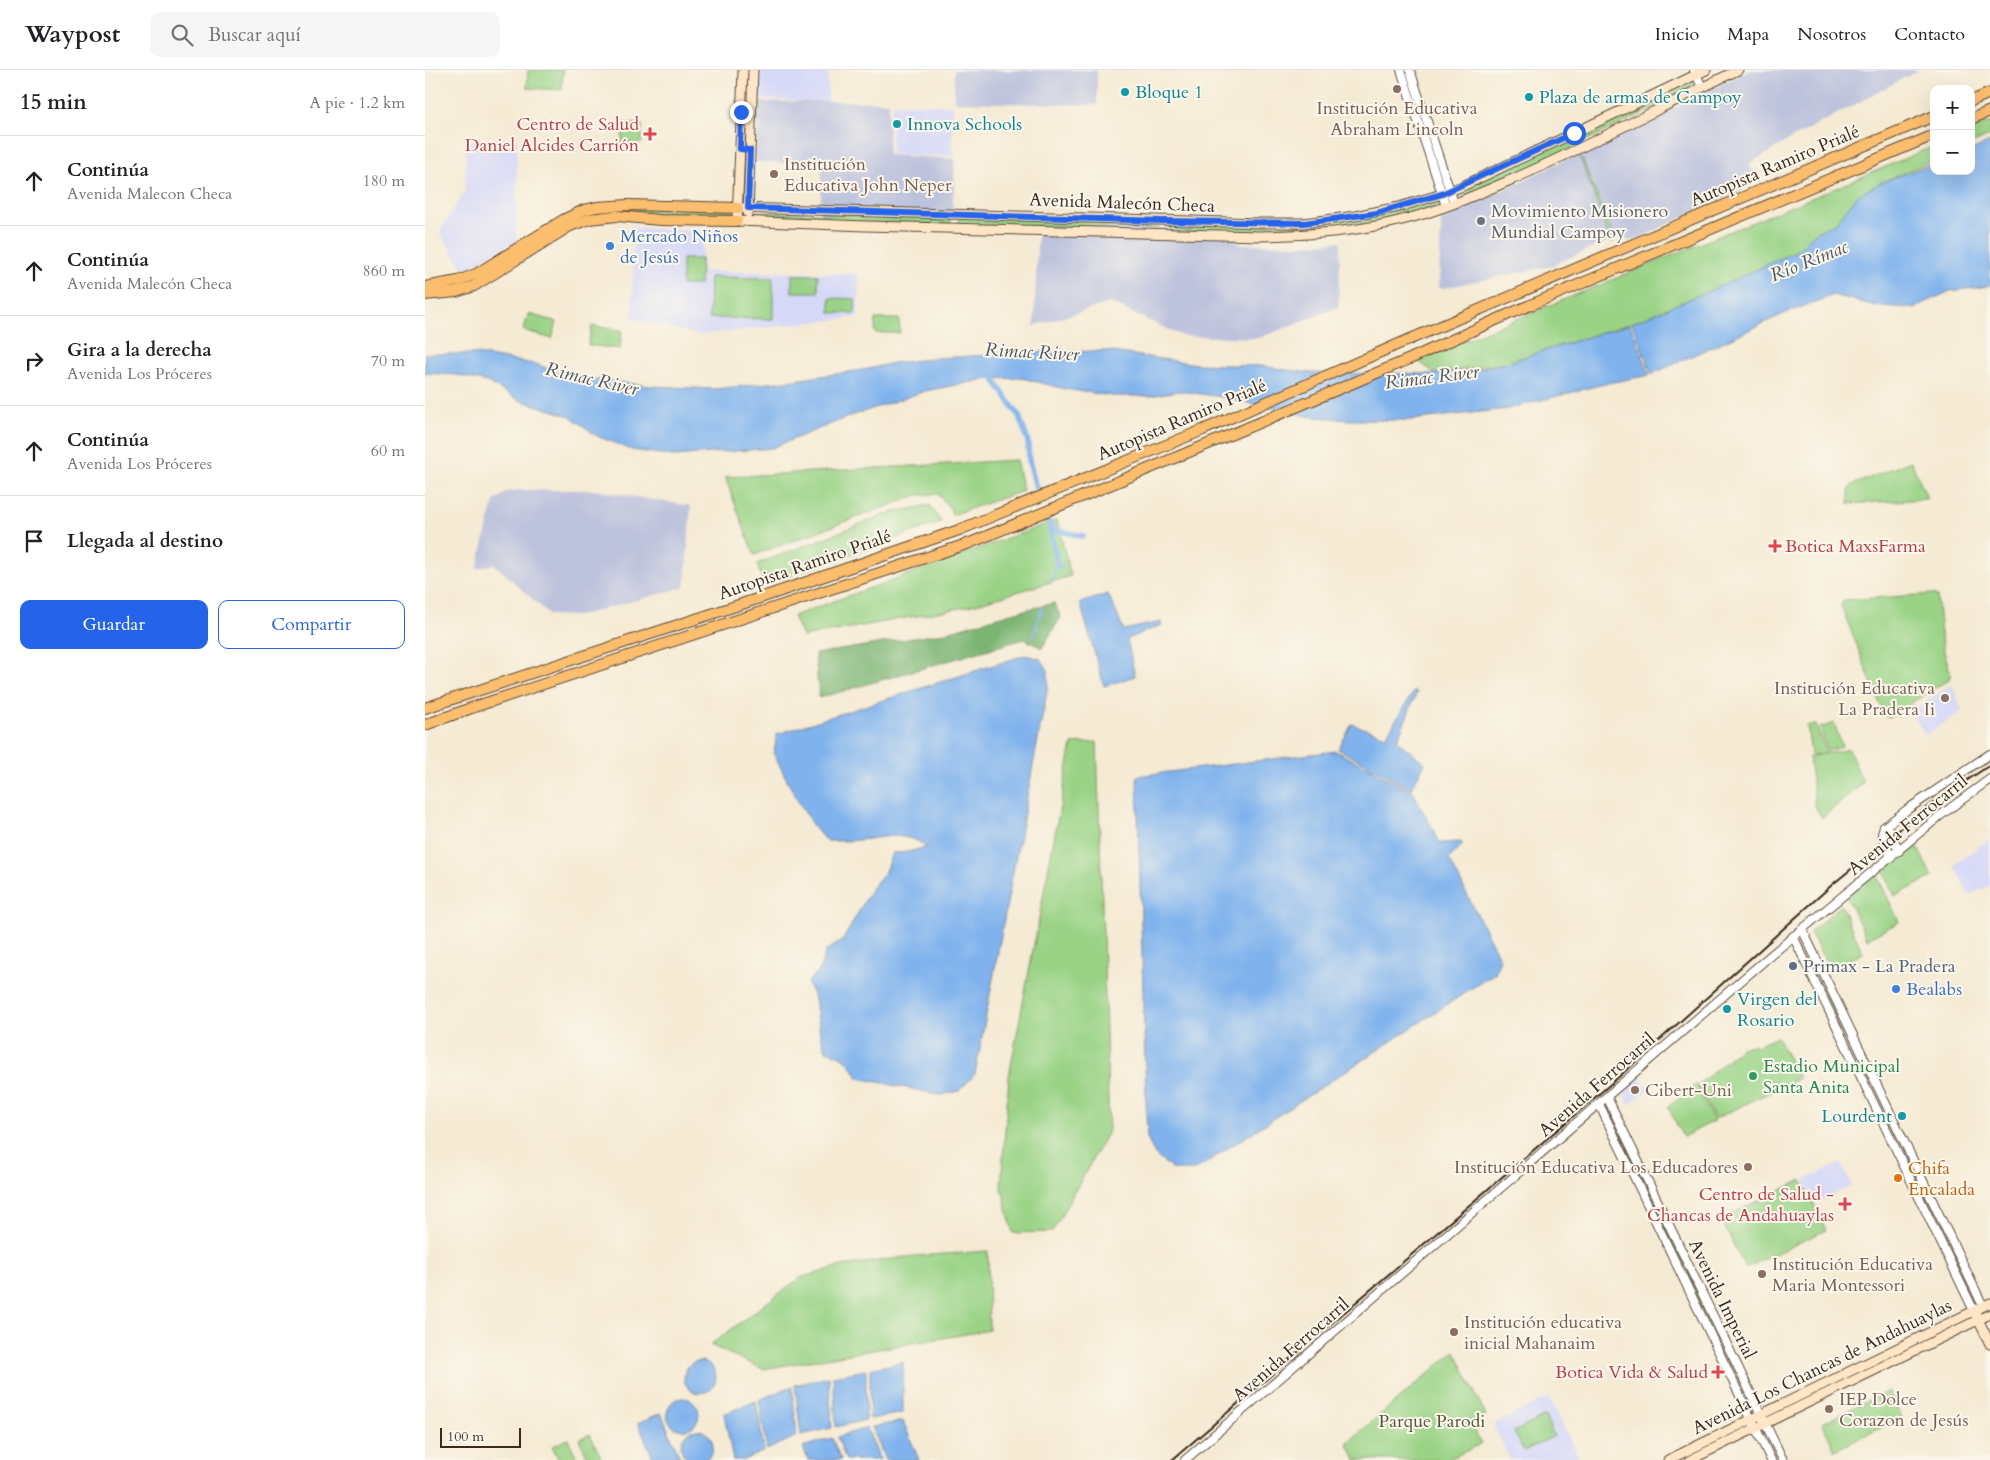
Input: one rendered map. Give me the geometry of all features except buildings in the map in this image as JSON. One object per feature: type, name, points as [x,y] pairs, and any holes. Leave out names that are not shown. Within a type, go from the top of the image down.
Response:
[{"type":"main road","points":[[743,70],[740,149],[743,208]]},
{"type":"main road","points":[[425,295],[455,292],[474,286],[570,226],[589,219],[617,216],[660,220],[742,221],[750,150],[753,70]]},
{"type":"main road","name":"Avenida Malecón Checa","points":[[742,221],[1270,236],[1358,228],[1405,220],[1450,205],[1585,147],[1738,70]]},
{"type":"main road","name":"Avenida Malecón Checa","points":[[743,208],[1269,223],[1304,223],[1377,213],[1446,193],[1701,71]]},
{"type":"main road","points":[[1975,99],[1990,93]]},
{"type":"main road","points":[[1975,118],[1990,112]]},
{"type":"main road","name":"Autopista Ramiro Prialé","points":[[425,708],[760,598],[959,530],[1203,430],[1401,343],[1930,118]]},
{"type":"main road","name":"Autopista Ramiro Prialé","points":[[425,726],[474,707],[971,544],[1930,137]]},
{"type":"main road","points":[[740,149],[750,150]]},
{"type":"main road","points":[[425,287],[458,281],[476,274],[563,220],[585,210],[617,206],[743,208]]},
{"type":"main road","points":[[1269,223],[1270,236]]},
{"type":"main road","points":[[1987,1304],[1989,1317]]},
{"type":"main road","name":"Avenida Los Chancas de Andahuaylas","points":[[1668,1460],[1987,1304]]},
{"type":"main road","points":[[1974,1311],[1990,1344]]},
{"type":"main road","name":"Avenida Los Chancas de Andahuaylas","points":[[1691,1460],[1978,1320],[1989,1317]]},
{"type":"street","points":[[1401,70],[1450,205]]},
{"type":"street","points":[[1410,70],[1446,193]]},
{"type":"street","points":[[1701,71],[1706,86]]},
{"type":"street","name":"Avenida Ferrocarril","points":[[1884,827],[1990,754]]},
{"type":"street","name":"Avenida Ferrocarril","points":[[1185,1460],[1793,936],[1891,858],[1941,815],[1990,780]]},
{"type":"street","points":[[1891,858],[1882,834],[1884,827],[1889,830],[1899,851]]},
{"type":"street","points":[[1802,929],[1987,1304]]},
{"type":"street","points":[[1793,936],[1974,1311]]},
{"type":"street","name":"Avenida Imperial","points":[[1607,1097],[1783,1460]]},
{"type":"street","name":"Avenida Imperial","points":[[1599,1104],[1771,1460]]},
{"type":"shaded area","points":[[760,70],[828,70],[828,102],[758,99]]},
{"type":"shaded area","points":[[954,70],[1097,70],[1097,105],[954,102]]},
{"type":"shaded area","points":[[1751,70],[1919,70],[1789,140],[1749,164],[1758,182],[1635,240],[1628,241],[1622,235],[1551,266],[1439,289],[1441,220]]},
{"type":"shaded area","points":[[758,102],[889,102],[888,155],[955,159],[952,221],[820,218],[822,164],[756,162]]},
{"type":"shaded area","points":[[892,104],[953,105],[953,157],[891,154]]},
{"type":"shaded area","points":[[517,139],[516,245],[507,245],[506,249],[498,250],[465,271],[440,234],[441,229],[465,191],[466,148],[469,140]]},
{"type":"shaded area","points":[[1038,224],[1235,230],[1239,244],[1304,245],[1341,241],[1338,307],[1259,338],[1183,336],[1110,303],[1034,326]]},
{"type":"shaded area","points":[[634,228],[702,231],[703,271],[859,274],[858,317],[698,335],[632,318]]},
{"type":"shaded area","points":[[518,490],[595,490],[691,506],[685,587],[578,616],[550,615],[494,564],[477,569],[494,501],[507,492]]},
{"type":"shaded area","name":"Institución Educativa La Pradera Ii","points":[[1952,684],[1962,711],[1926,735],[1910,712]]},
{"type":"shaded area","points":[[1988,840],[1990,843],[1990,885],[1969,895],[1954,865]]},
{"type":"shaded area","name":"Cibert-Uni","points":[[1640,1076],[1647,1090],[1629,1105],[1622,1091]]},
{"type":"shaded area","points":[[1841,1163],[1852,1186],[1815,1203],[1804,1180]]},
{"type":"shaded area","points":[[1549,1397],[1580,1460],[1510,1460],[1494,1424]]},
{"type":"green space","points":[[528,70],[563,70],[562,90],[527,88]]},
{"type":"green space","points":[[1691,80],[1696,85],[1695,89],[1486,188],[1455,199],[1454,192]]},
{"type":"green space","points":[[1990,122],[1990,136],[1975,142],[1975,128]]},
{"type":"green space","points":[[623,123],[642,124],[642,143],[622,143]]},
{"type":"green space","points":[[1930,148],[1930,162],[1882,182],[1857,196],[1837,222],[1815,233],[1798,250],[1728,283],[1632,323],[1505,363],[1436,374],[1417,360]]},
{"type":"green space","points":[[1580,157],[1614,239],[1613,242],[1610,240]]},
{"type":"green space","points":[[1439,198],[1443,205],[1379,222],[1292,233],[1171,232],[1168,229],[1168,225],[1171,223],[1292,225]]},
{"type":"green space","points":[[602,209],[733,210],[734,218],[656,216],[569,219]]},
{"type":"green space","points":[[754,212],[951,217],[950,225],[754,218],[752,214]]},
{"type":"green space","points":[[959,216],[1158,223],[1159,229],[959,225]]},
{"type":"green space","points":[[682,259],[701,259],[700,285],[682,285]]},
{"type":"green space","points":[[792,275],[818,275],[818,292],[792,292]]},
{"type":"green space","points":[[710,277],[773,278],[773,319],[709,318]]},
{"type":"green space","points":[[830,298],[855,299],[855,313],[830,313]]},
{"type":"green space","points":[[529,314],[557,322],[552,339],[523,330]]},
{"type":"green space","points":[[875,319],[899,319],[900,333],[875,333]]},
{"type":"green space","points":[[592,326],[622,330],[620,349],[588,345]]},
{"type":"green space","points":[[1016,460],[1023,491],[952,515],[950,508],[938,494],[918,495],[754,555],[725,477]]},
{"type":"green space","points":[[1911,461],[1927,498],[1849,504],[1849,490],[1852,485]]},
{"type":"green space","points":[[930,505],[941,522],[764,585],[757,564],[886,514]]},
{"type":"green space","points":[[1057,520],[1071,576],[966,607],[802,637],[793,616]]},
{"type":"green space","points":[[1934,594],[1937,596],[1942,644],[1951,675],[1948,680],[1889,717],[1884,715],[1841,605],[1844,600]]},
{"type":"green space","points":[[1054,603],[1061,617],[1042,648],[1024,639],[819,698],[815,654],[944,633]]},
{"type":"green space","points":[[1834,723],[1842,746],[1828,751],[1820,728]]},
{"type":"green space","points":[[1816,725],[1827,753],[1811,755],[1807,726]]},
{"type":"green space","points":[[1097,742],[1109,1130],[1052,1232],[1013,1233],[1001,1185],[1009,1076],[1072,744]]},
{"type":"green space","points":[[1849,749],[1863,783],[1822,818],[1815,806],[1809,757]]},
{"type":"green space","points":[[1915,842],[1932,877],[1895,896],[1882,868]]},
{"type":"green space","points":[[1876,873],[1899,922],[1867,939],[1846,896]]},
{"type":"green space","points":[[1841,905],[1863,953],[1830,970],[1810,932]]},
{"type":"green space","points":[[1825,985],[1857,1052],[1853,1054],[1820,987]]},
{"type":"green space","name":"Estadio Municipal Santa Anita","points":[[1777,1037],[1799,1078],[1715,1119],[1698,1085],[1741,1048],[1755,1044],[1757,1046]]},
{"type":"green space","points":[[1696,1084],[1714,1121],[1683,1137],[1668,1107]]},
{"type":"green space","points":[[1629,1147],[1684,1260],[1678,1262],[1624,1149]]},
{"type":"green space","points":[[1907,1153],[1957,1263],[1954,1264],[1901,1155]]},
{"type":"green space","points":[[1802,1180],[1826,1230],[1745,1268],[1721,1219]]},
{"type":"green space","points":[[988,1251],[989,1330],[763,1369],[710,1345],[800,1278],[841,1266],[913,1256]]},
{"type":"green space","points":[[1690,1273],[1734,1365],[1729,1368],[1685,1275]]},
{"type":"green space","name":"Parque Parodi","points":[[1455,1351],[1486,1416],[1471,1422],[1481,1444],[1447,1460],[1356,1460],[1347,1443]]},
{"type":"green space","points":[[1888,1391],[1902,1418],[1835,1450],[1822,1423]]},
{"type":"green space","points":[[1545,1416],[1554,1436],[1524,1451],[1514,1432]]},
{"type":"green space","points":[[590,1434],[601,1457],[589,1460],[579,1439]]},
{"type":"green space","points":[[568,1439],[578,1460],[559,1460],[552,1446]]},
{"type":"water","name":"Río Rímac","points":[[1990,142],[1990,286],[1950,291],[1914,308],[1877,306],[1833,295],[1786,313],[1652,374],[1632,323],[1728,283],[1798,250],[1815,233],[1837,222],[1857,196],[1882,182],[1930,164],[1930,175],[1975,175],[1975,148]]},
{"type":"water","name":"Rimac River","points":[[1630,324],[1650,375],[1608,383],[1507,409],[1411,420],[1349,420],[1307,416],[1216,396],[1179,391],[1150,396],[1112,396],[1065,389],[1022,378],[987,379],[925,391],[848,417],[772,448],[674,456],[632,450],[597,436],[570,416],[519,400],[487,382],[457,375],[425,373],[425,354],[477,354],[539,365],[565,376],[651,386],[715,389],[795,380],[868,369],[893,363],[938,358],[1038,352],[1106,351],[1197,364],[1261,366],[1310,373],[1436,374],[1467,371],[1505,363]]},
{"type":"water","points":[[1108,594],[1124,630],[1161,622],[1162,625],[1127,639],[1135,676],[1104,686],[1080,603]]},
{"type":"water","points":[[1025,655],[1041,659],[1048,670],[1048,686],[975,1074],[959,1091],[941,1095],[858,1078],[846,1060],[826,1051],[820,1033],[815,999],[807,982],[819,971],[826,951],[843,940],[873,886],[884,874],[892,853],[908,852],[927,847],[910,838],[893,836],[850,841],[826,841],[813,826],[795,796],[774,753],[777,734]]},
{"type":"water","points":[[1414,691],[1417,692],[1397,741],[1425,763],[1411,789],[1338,749],[1352,724],[1386,736]]},
{"type":"water","points":[[1336,751],[1413,792],[1440,843],[1461,842],[1462,845],[1449,859],[1500,959],[1495,973],[1195,1170],[1173,1170],[1155,1155],[1147,1138],[1137,776]]},
{"type":"water","points":[[700,1361],[706,1362],[711,1366],[715,1371],[715,1383],[711,1388],[706,1392],[700,1393],[694,1392],[689,1388],[685,1383],[684,1377],[685,1371],[689,1366],[694,1362]]},
{"type":"water","points":[[903,1362],[903,1413],[870,1419],[870,1369]]},
{"type":"water","points":[[866,1370],[866,1420],[836,1427],[833,1376]]},
{"type":"water","points":[[829,1377],[832,1428],[801,1435],[795,1385]]},
{"type":"water","points":[[792,1386],[797,1436],[767,1450],[759,1400]]},
{"type":"water","points":[[683,1398],[689,1399],[694,1403],[698,1408],[698,1420],[694,1425],[689,1429],[683,1430],[677,1429],[672,1425],[668,1420],[667,1414],[668,1408],[672,1403],[677,1399]]},
{"type":"water","points":[[756,1401],[764,1451],[744,1460],[733,1460],[724,1414]]},
{"type":"water","points":[[661,1413],[681,1460],[654,1460],[638,1423]]},
{"type":"water","points":[[903,1421],[919,1460],[885,1460],[872,1427]]},
{"type":"water","points":[[867,1428],[880,1460],[846,1460],[837,1437]]},
{"type":"water","points":[[697,1430],[708,1435],[713,1446],[711,1452],[708,1457],[700,1461],[694,1461],[686,1457],[681,1446],[686,1435]]},
{"type":"water","points":[[832,1438],[841,1460],[808,1460],[803,1447]]},
{"type":"waterway","points":[[990,374],[1019,416],[1028,441],[1029,460],[1036,488]]},
{"type":"waterway","points":[[1049,522],[1057,565]]},
{"type":"waterway","points":[[1051,525],[1054,530],[1083,536]]},
{"type":"waterway","points":[[1051,583],[1057,565],[1064,569]]},
{"type":"waterway","points":[[1033,637],[1042,608]]},
{"type":"railway","points":[[1172,1460],[1613,1082],[1833,884],[1927,807],[1990,765]]},
{"type":"place","name":"Institución Educativa Abraham Lincoln","points":[[1397,89]]},
{"type":"place","name":"Bloque 1","points":[[1125,92]]},
{"type":"place","name":"Plaza de armas de Campoy","points":[[1529,97]]},
{"type":"place","name":"Innova Schools","points":[[897,124]]},
{"type":"place","name":"Centro de Salud Daniel Alcides Carrión","points":[[650,134]]},
{"type":"place","name":"Institución Educativa John Neper","points":[[774,174]]},
{"type":"place","name":"Movimiento Misionero Mundial Campoy","points":[[1481,221]]},
{"type":"place","name":"Mercado Niños de Jesús","points":[[610,246]]},
{"type":"place","name":"Botica MaxsFarma","points":[[1775,546]]},
{"type":"place","name":"Institución Educativa La Pradera Ii","points":[[1945,698]]},
{"type":"place","name":"Primax - La Pradera","points":[[1793,966]]},
{"type":"place","name":"Bealabs","points":[[1896,989]]},
{"type":"place","name":"Virgen del Rosario","points":[[1727,1009]]},
{"type":"place","name":"Estadio Municipal Santa Anita","points":[[1753,1076]]},
{"type":"place","name":"Cibert-Uni","points":[[1635,1090]]},
{"type":"place","name":"Lourdent","points":[[1902,1116]]},
{"type":"place","name":"Institución Educativa Los Educadores","points":[[1748,1167]]},
{"type":"place","name":"Chifa Encalada","points":[[1898,1178]]},
{"type":"place","name":"Centro de Salud - Chancas de Andahuaylas","points":[[1845,1204]]},
{"type":"place","name":"Institución Educativa Maria Montessori","points":[[1762,1274]]},
{"type":"place","name":"Institución educativa inicial Mahanaim","points":[[1454,1332]]},
{"type":"place","name":"Botica Vida & Salud","points":[[1718,1372]]},
{"type":"place","name":"IEP Dolce Corazon de Jesús","points":[[1829,1409]]},
{"type":"route","points":[[741,112],[740,149],[750,150],[748,208],[1162,221],[1304,223],[1377,213],[1449,192],[1574,133]]}]
